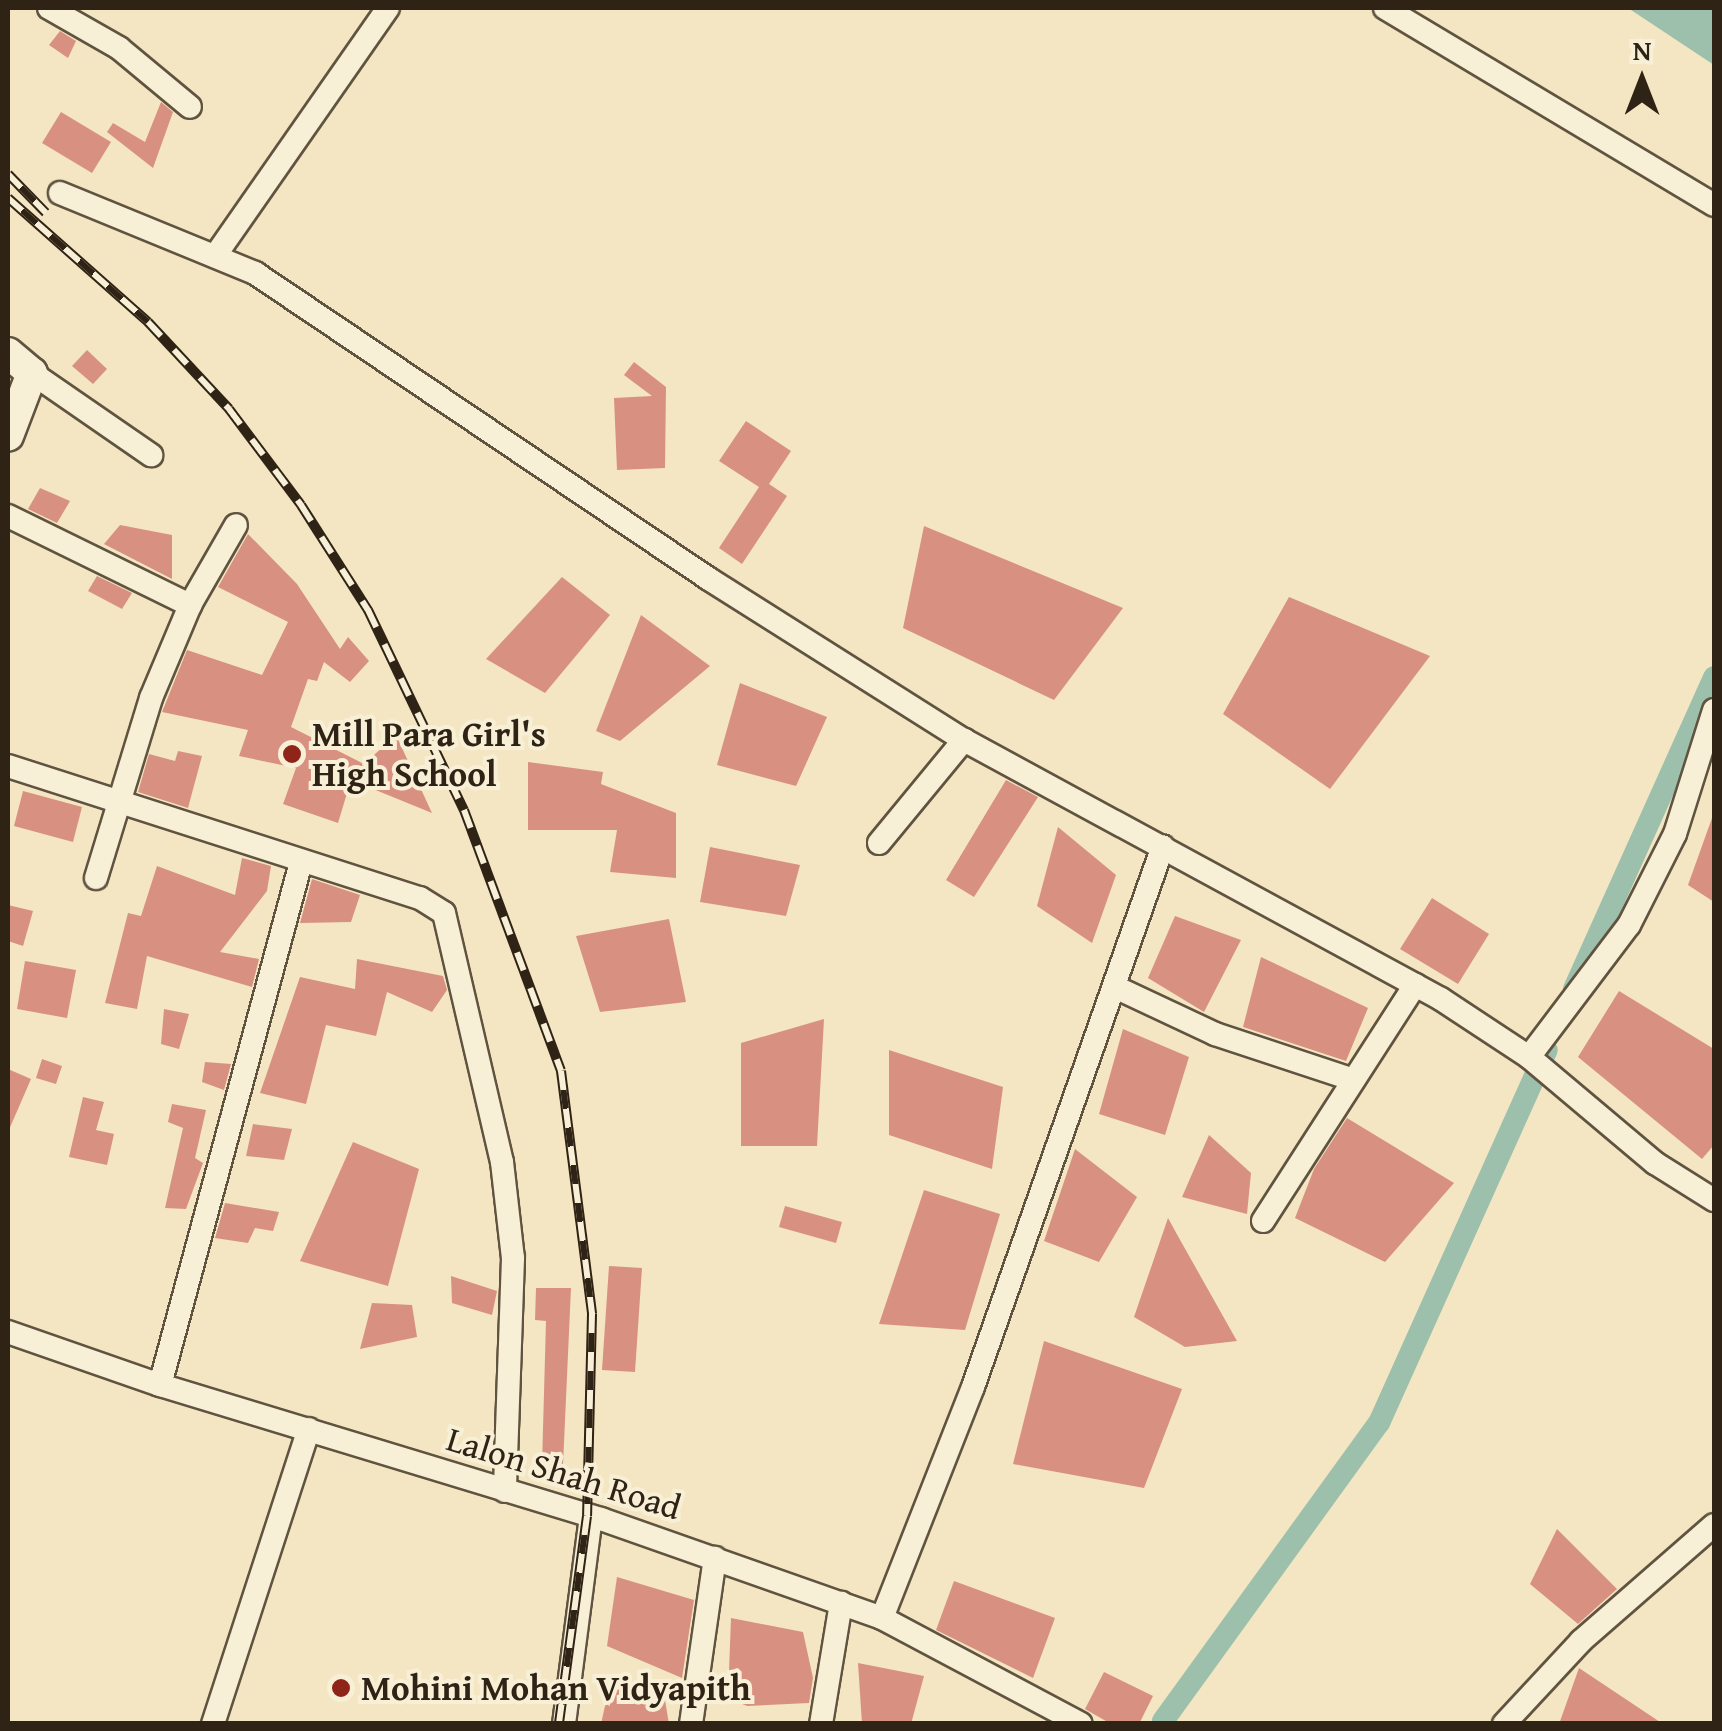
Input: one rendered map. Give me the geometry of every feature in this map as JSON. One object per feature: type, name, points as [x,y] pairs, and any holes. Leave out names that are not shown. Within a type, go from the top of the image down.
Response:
[{"type":"street","points":[[49,8],[120,48],[190,107]]},
{"type":"street","points":[[215,256],[388,8]]},
{"type":"street","points":[[1385,8],[1714,204]]},
{"type":"street","points":[[60,193],[255,273],[709,579],[964,740],[1414,985],[1529,1057],[1655,1164],[1714,1200]]},
{"type":"street","points":[[8,353],[151,455]]},
{"type":"street","points":[[8,436],[32,373]]},
{"type":"street","points":[[8,516],[190,605]]},
{"type":"street","points":[[96,878],[114,802],[190,605],[236,525]]},
{"type":"street","points":[[1529,1057],[1629,925],[1675,834],[1714,710]]},
{"type":"street","points":[[879,843],[964,740]]},
{"type":"street","points":[[8,766],[437,904],[444,913],[502,1162],[513,1258],[505,1491]]},
{"type":"street","points":[[882,1618],[1117,988],[1163,846]]},
{"type":"street","points":[[160,1385],[301,862]]},
{"type":"street","points":[[1263,1221],[1414,985]]},
{"type":"street","points":[[1117,988],[1215,1034],[1354,1080]]},
{"type":"street","name":"Lalon Shah Road","points":[[8,1332],[160,1385],[591,1517],[841,1603],[882,1618],[1081,1724]]},
{"type":"street","points":[[213,1724],[310,1429]]},
{"type":"street","points":[[564,1724],[591,1517]]},
{"type":"street","points":[[1504,1724],[1581,1641],[1714,1524]]},
{"type":"street","points":[[691,1724],[715,1558]]},
{"type":"street","points":[[821,1724],[841,1603]]},
{"type":"shaded area","points":[[1628,8],[1714,8],[1714,65]]},
{"type":"building","points":[[60,31],[76,41],[68,58],[49,45]]},
{"type":"building","points":[[161,102],[173,112],[153,168],[107,132],[113,123],[145,142]]},
{"type":"building","points":[[61,112],[111,142],[92,173],[42,143]]},
{"type":"building","points":[[87,350],[107,369],[93,384],[72,366]]},
{"type":"building","points":[[634,362],[666,387],[665,468],[617,470],[614,398],[652,396],[624,375]]},
{"type":"building","points":[[746,421],[791,451],[769,484],[787,496],[742,564],[719,548],[759,487],[719,461]]},
{"type":"building","points":[[40,488],[70,501],[57,523],[28,509]]},
{"type":"building","points":[[120,525],[172,535],[172,579],[104,544]]},
{"type":"building","points":[[924,526],[1123,608],[1054,700],[903,628]]},
{"type":"building","points":[[248,534],[297,584],[340,649],[348,637],[369,661],[350,682],[324,662],[317,681],[308,679],[291,727],[364,764],[396,735],[432,813],[351,780],[338,823],[283,804],[296,768],[239,756],[248,730],[162,712],[187,650],[262,675],[288,622],[218,587]]},
{"type":"building","points":[[97,576],[132,593],[122,609],[88,591]]},
{"type":"building","points":[[562,577],[610,615],[545,693],[486,659]]},
{"type":"building","points":[[1289,597],[1430,656],[1330,789],[1223,714]]},
{"type":"building","points":[[641,615],[710,666],[620,741],[596,731]]},
{"type":"building","points":[[740,683],[827,717],[796,786],[717,765]]},
{"type":"building","points":[[178,751],[202,756],[188,808],[138,792],[149,754],[175,761]]},
{"type":"building","points":[[528,762],[603,772],[601,784],[676,813],[676,878],[610,872],[617,830],[528,830]]},
{"type":"building","points":[[1006,780],[1038,797],[974,897],[946,880]]},
{"type":"building","points":[[23,791],[82,807],[73,842],[14,826]]},
{"type":"building","points":[[1714,818],[1714,902],[1688,885]]},
{"type":"building","points":[[1058,827],[1116,875],[1092,943],[1037,906]]},
{"type":"building","points":[[710,847],[800,865],[786,916],[700,902]]},
{"type":"building","points":[[242,858],[271,866],[267,891],[220,952],[259,959],[252,987],[147,956],[137,1009],[105,1003],[128,913],[141,916],[157,866],[235,895]]},
{"type":"building","points":[[312,879],[360,895],[351,922],[300,923]]},
{"type":"building","points":[[1432,898],[1489,934],[1458,984],[1400,949]]},
{"type":"building","points":[[8,905],[33,911],[23,946],[8,941]]},
{"type":"building","points":[[1175,916],[1241,940],[1204,1012],[1148,978]]},
{"type":"building","points":[[669,919],[686,1002],[600,1012],[576,936]]},
{"type":"building","points":[[1261,957],[1368,1008],[1346,1061],[1243,1027]]},
{"type":"building","points":[[357,959],[443,976],[447,990],[432,1012],[387,992],[376,1036],[326,1025],[306,1104],[260,1093],[300,977],[355,989]]},
{"type":"building","points":[[25,961],[76,970],[67,1018],[17,1009]]},
{"type":"building","points":[[1619,991],[1714,1049],[1714,1145],[1702,1159],[1578,1057]]},
{"type":"building","points":[[164,1009],[189,1014],[179,1049],[161,1044]]},
{"type":"building","points":[[824,1019],[817,1146],[741,1146],[741,1043]]},
{"type":"building","points":[[1123,1029],[1189,1057],[1165,1135],[1099,1114]]},
{"type":"building","points":[[889,1050],[1003,1087],[992,1169],[889,1135]]},
{"type":"building","points":[[42,1059],[62,1066],[56,1084],[36,1078]]},
{"type":"building","points":[[205,1062],[231,1064],[224,1090],[202,1082]]},
{"type":"building","points":[[8,1069],[31,1079],[8,1132]]},
{"type":"building","points":[[83,1097],[104,1102],[96,1130],[114,1134],[107,1165],[69,1157]]},
{"type":"building","points":[[172,1104],[206,1110],[195,1158],[203,1163],[186,1209],[165,1208],[183,1128],[168,1122]]},
{"type":"building","points":[[1347,1118],[1454,1183],[1385,1262],[1295,1218],[1314,1169]]},
{"type":"building","points":[[253,1124],[292,1129],[284,1160],[246,1156]]},
{"type":"building","points":[[1209,1135],[1251,1173],[1247,1214],[1182,1197]]},
{"type":"building","points":[[353,1142],[419,1169],[388,1286],[300,1261]]},
{"type":"building","points":[[1075,1149],[1137,1197],[1099,1262],[1044,1241]]},
{"type":"building","points":[[924,1190],[1000,1214],[965,1330],[879,1324]]},
{"type":"building","points":[[225,1203],[279,1212],[273,1231],[255,1228],[248,1243],[215,1238]]},
{"type":"building","points":[[785,1206],[842,1222],[836,1243],[779,1227]]},
{"type":"building","points":[[1168,1218],[1237,1341],[1185,1347],[1134,1317]]},
{"type":"building","points":[[609,1266],[642,1268],[635,1372],[602,1370]]},
{"type":"building","points":[[451,1276],[497,1291],[492,1315],[452,1303]]},
{"type":"building","points":[[536,1288],[571,1288],[563,1465],[542,1464],[546,1321],[535,1320]]},
{"type":"building","points":[[372,1303],[412,1305],[417,1337],[360,1349]]},
{"type":"building","points":[[1044,1341],[1182,1389],[1144,1488],[1013,1464]]},
{"type":"building","points":[[1557,1529],[1617,1589],[1578,1624],[1530,1584]]},
{"type":"building","points":[[617,1577],[694,1600],[682,1678],[607,1646]]},
{"type":"building","points":[[954,1581],[1055,1618],[1033,1678],[936,1630]]},
{"type":"building","points":[[731,1618],[803,1632],[813,1678],[809,1703],[747,1706],[728,1698]]},
{"type":"building","points":[[858,1663],[924,1676],[911,1724],[862,1724]]},
{"type":"building","points":[[1579,1668],[1663,1724],[1559,1724]]},
{"type":"building","points":[[1104,1672],[1153,1696],[1139,1724],[1111,1724],[1085,1709]]},
{"type":"building","points":[[610,1683],[665,1700],[669,1724],[601,1724]]},
{"type":"waterway","points":[[1574,989],[1714,677]]},
{"type":"waterway","points":[[1163,1721],[1379,1423],[1547,1050]]},
{"type":"railway","points":[[8,174],[46,213]]},
{"type":"railway","points":[[8,198],[148,322],[229,409],[301,505],[368,610],[464,810],[561,1071],[592,1314],[587,1516],[559,1724]]},
{"type":"place","name":"Mill Para Girl's High School","points":[[292,754]]},
{"type":"place","name":"Mohini Mohan Vidyapith","points":[[341,1688]]}]
